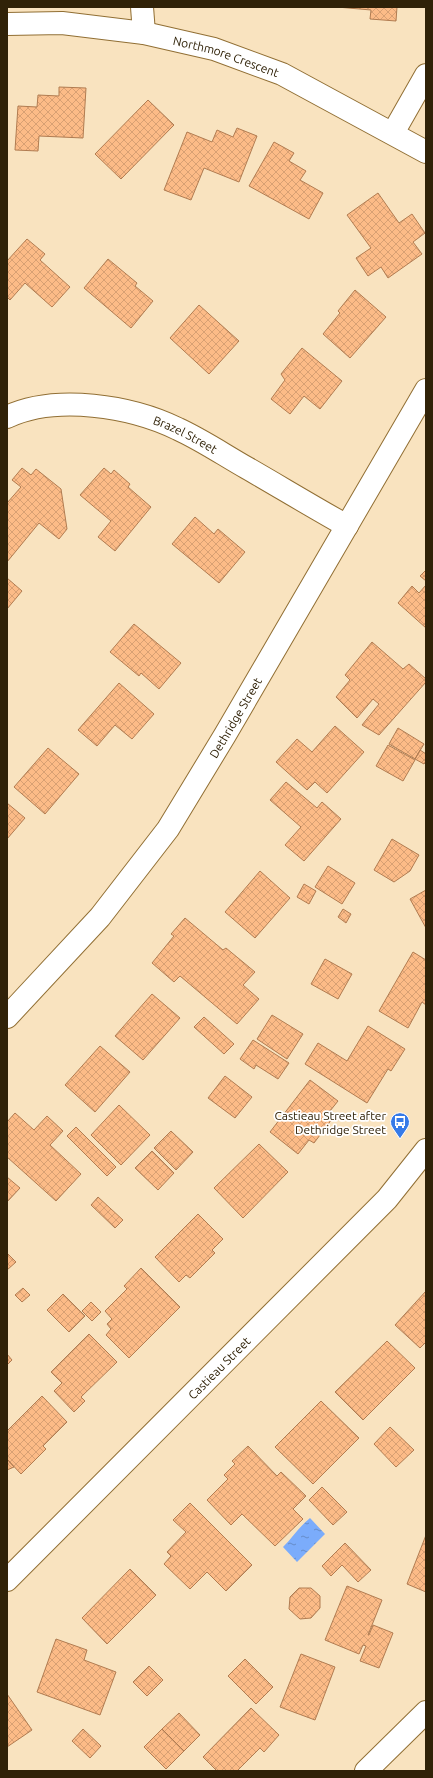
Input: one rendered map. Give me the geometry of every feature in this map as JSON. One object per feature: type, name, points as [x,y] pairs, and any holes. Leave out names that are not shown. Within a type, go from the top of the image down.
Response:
[{"type":"street","points":[[142,7],[144,32]]},
{"type":"street","name":"Northmore Crescent","points":[[7,24],[62,23],[144,32],[214,49],[282,74],[426,152]]},
{"type":"street","points":[[393,133],[426,75]]},
{"type":"street","name":"Dethridge Street","points":[[7,1018],[100,917],[168,829],[225,736],[426,390]]},
{"type":"street","name":"Brazel Street","points":[[7,417],[17,413],[61,404],[107,407],[131,411],[178,428],[347,526]]},
{"type":"street","name":"Castieau Street","points":[[7,1580],[387,1199],[426,1150]]},
{"type":"street","points":[[366,1771],[426,1712]]},
{"type":"water","points":[[310,1518],[325,1534],[297,1562],[283,1547]]},
{"type":"building","points":[[337,7],[397,7],[396,21],[370,19],[371,10]]},
{"type":"building","points":[[59,87],[86,88],[83,138],[39,136],[38,151],[15,150],[18,106],[37,107],[38,95],[59,96]]},
{"type":"building","points":[[148,100],[174,125],[121,179],[95,154]]},
{"type":"building","points":[[237,128],[257,136],[239,182],[204,168],[191,200],[164,190],[187,132],[212,142],[217,130],[233,137]]},
{"type":"building","points":[[274,142],[294,153],[289,161],[306,171],[300,180],[323,193],[309,219],[249,186]]},
{"type":"building","points":[[378,193],[399,223],[412,214],[425,233],[413,242],[422,254],[388,278],[381,267],[368,276],[356,258],[371,248],[347,215]]},
{"type":"building","points":[[27,239],[45,254],[40,260],[70,287],[52,307],[25,283],[10,300],[7,297],[7,261]]},
{"type":"building","points":[[108,259],[137,283],[135,286],[153,301],[131,328],[84,288]]},
{"type":"building","points":[[355,290],[386,317],[350,358],[323,334],[340,313],[338,311]]},
{"type":"building","points":[[199,305],[239,341],[209,374],[170,338]]},
{"type":"building","points":[[302,348],[342,381],[320,409],[304,396],[290,414],[271,399],[285,380],[281,374]]},
{"type":"building","points":[[22,468],[31,475],[36,469],[61,489],[67,529],[59,539],[39,523],[7,562],[7,503],[21,487],[12,480]]},
{"type":"building","points":[[104,468],[111,474],[114,470],[130,484],[128,487],[151,507],[115,551],[98,537],[111,521],[80,495]]},
{"type":"building","points":[[195,517],[214,534],[218,529],[245,552],[219,583],[172,544]]},
{"type":"building","points":[[426,570],[426,581],[420,576]]},
{"type":"building","points":[[7,578],[22,591],[7,609]]},
{"type":"building","points":[[426,585],[426,628],[398,603],[412,586],[419,593]]},
{"type":"building","points":[[134,624],[181,663],[159,689],[141,673],[139,676],[110,652]]},
{"type":"building","points":[[372,642],[403,669],[409,664],[426,679],[426,682],[379,735],[362,725],[379,704],[373,699],[357,718],[336,697],[350,680],[345,675]]},
{"type":"building","points":[[119,683],[154,714],[132,739],[115,725],[97,746],[78,730]]},
{"type":"building","points":[[335,726],[364,752],[327,793],[315,782],[307,790],[276,762],[297,739],[312,752]]},
{"type":"building","points":[[398,728],[424,744],[415,759],[389,744]]},
{"type":"building","points":[[388,745],[415,760],[403,781],[376,766]]},
{"type":"building","points":[[48,748],[79,774],[45,814],[14,787]]},
{"type":"building","points":[[420,750],[426,754],[426,761],[424,764],[415,759]]},
{"type":"building","points":[[286,782],[317,808],[322,802],[341,819],[304,861],[285,845],[301,827],[270,800]]},
{"type":"building","points":[[7,803],[25,818],[7,839]]},
{"type":"building","points":[[392,839],[419,855],[410,871],[394,882],[374,870]]},
{"type":"building","points":[[328,866],[355,883],[342,904],[315,887]]},
{"type":"building","points":[[260,871],[290,898],[255,938],[225,912]]},
{"type":"building","points":[[304,884],[316,891],[309,904],[297,897]]},
{"type":"building","points":[[426,890],[426,928],[410,899]]},
{"type":"building","points":[[343,909],[351,914],[346,923],[338,917]]},
{"type":"building","points":[[185,918],[223,950],[226,948],[255,972],[243,985],[259,999],[237,1024],[180,976],[174,982],[152,963],[174,936],[171,934]]},
{"type":"building","points":[[413,952],[426,960],[426,1005],[422,1002],[408,1028],[379,1011]]},
{"type":"building","points":[[325,959],[352,974],[338,999],[311,984]]},
{"type":"building","points":[[152,994],[180,1018],[143,1060],[115,1036]]},
{"type":"building","points":[[272,1015],[303,1034],[287,1059],[257,1039]]},
{"type":"building","points":[[204,1017],[234,1044],[224,1054],[194,1027]]},
{"type":"building","points":[[368,1026],[405,1049],[391,1071],[388,1069],[367,1103],[305,1064],[318,1043],[347,1061]]},
{"type":"building","points":[[253,1040],[289,1063],[278,1079],[256,1065],[254,1069],[240,1059]]},
{"type":"building","points":[[100,1046],[130,1072],[95,1112],[65,1085]]},
{"type":"building","points":[[225,1076],[252,1097],[235,1118],[208,1098]]},
{"type":"building","points":[[310,1080],[338,1101],[330,1111],[335,1115],[314,1143],[309,1140],[298,1154],[270,1132]]},
{"type":"building","points":[[119,1105],[150,1135],[121,1165],[91,1135]]},
{"type":"building","points":[[15,1113],[34,1130],[47,1116],[63,1131],[50,1145],[81,1174],[56,1201],[7,1157],[7,1122]]},
{"type":"building","points":[[76,1127],[116,1167],[107,1176],[67,1136]]},
{"type":"building","points":[[171,1131],[193,1152],[176,1170],[154,1148]]},
{"type":"building","points":[[259,1144],[288,1172],[243,1218],[214,1188]]},
{"type":"building","points":[[152,1151],[174,1173],[158,1190],[135,1168]]},
{"type":"building","points":[[7,1177],[20,1188],[7,1202]]},
{"type":"building","points":[[98,1197],[123,1220],[115,1228],[91,1205]]},
{"type":"building","points":[[198,1214],[223,1239],[212,1250],[215,1253],[190,1278],[186,1275],[179,1282],[155,1257]]},
{"type":"building","points":[[7,1253],[16,1262],[7,1270]]},
{"type":"building","points":[[141,1268],[180,1307],[129,1358],[106,1335],[111,1329],[107,1324],[112,1319],[105,1311],[127,1289],[124,1286]]},
{"type":"building","points":[[23,1288],[30,1295],[22,1302],[15,1295]]},
{"type":"building","points":[[426,1291],[426,1342],[420,1348],[395,1325]]},
{"type":"building","points":[[63,1294],[85,1316],[69,1332],[47,1310]]},
{"type":"building","points":[[91,1302],[101,1312],[92,1321],[82,1311]]},
{"type":"building","points":[[89,1334],[117,1362],[81,1397],[85,1401],[74,1412],[54,1391],[62,1383],[51,1372]]},
{"type":"building","points":[[387,1341],[415,1368],[363,1420],[335,1392]]},
{"type":"building","points":[[7,1354],[12,1360],[7,1365]]},
{"type":"building","points":[[42,1396],[67,1422],[43,1446],[46,1449],[21,1474],[7,1459],[7,1431]]},
{"type":"building","points":[[321,1401],[359,1438],[313,1484],[275,1447]]},
{"type":"building","points":[[390,1427],[414,1450],[396,1467],[374,1444]]},
{"type":"building","points":[[248,1446],[277,1476],[281,1472],[306,1496],[293,1509],[303,1519],[275,1546],[242,1514],[231,1525],[207,1500],[228,1479],[224,1475],[235,1464],[232,1461]]},
{"type":"building","points":[[7,1459],[14,1467],[7,1470]]},
{"type":"building","points":[[322,1487],[347,1512],[333,1525],[309,1500]]},
{"type":"building","points":[[190,1503],[252,1565],[226,1591],[207,1572],[190,1589],[164,1564],[171,1556],[167,1552],[186,1532],[173,1520]]},
{"type":"building","points":[[426,1535],[426,1592],[407,1584]]},
{"type":"building","points":[[345,1543],[371,1570],[358,1582],[342,1565],[331,1576],[322,1566]]},
{"type":"building","points":[[130,1569],[156,1595],[107,1644],[82,1618]]},
{"type":"building","points":[[347,1586],[382,1600],[368,1635],[373,1625],[393,1633],[379,1668],[360,1661],[366,1646],[363,1645],[359,1654],[325,1640]]},
{"type":"building","points":[[299,1588],[311,1588],[320,1596],[320,1608],[311,1618],[300,1619],[289,1609],[290,1597]]},
{"type":"building","points":[[56,1639],[87,1650],[84,1660],[116,1672],[100,1715],[37,1692]]},
{"type":"building","points":[[301,1654],[335,1667],[315,1720],[280,1707]]},
{"type":"building","points":[[245,1659],[273,1687],[256,1704],[228,1676]]},
{"type":"building","points":[[149,1666],[163,1680],[147,1696],[133,1682]]},
{"type":"building","points":[[7,1694],[32,1730],[7,1747]]},
{"type":"building","points":[[251,1708],[279,1735],[264,1752],[260,1748],[237,1771],[217,1771],[203,1757]]},
{"type":"building","points":[[179,1713],[200,1735],[184,1751],[162,1729]]},
{"type":"building","points":[[83,1729],[101,1746],[90,1758],[72,1741]]},
{"type":"building","points":[[162,1729],[184,1751],[166,1769],[144,1747]]},
{"type":"place","name":"Castieau Street after Dethridge Street","points":[[400,1139]]}]
